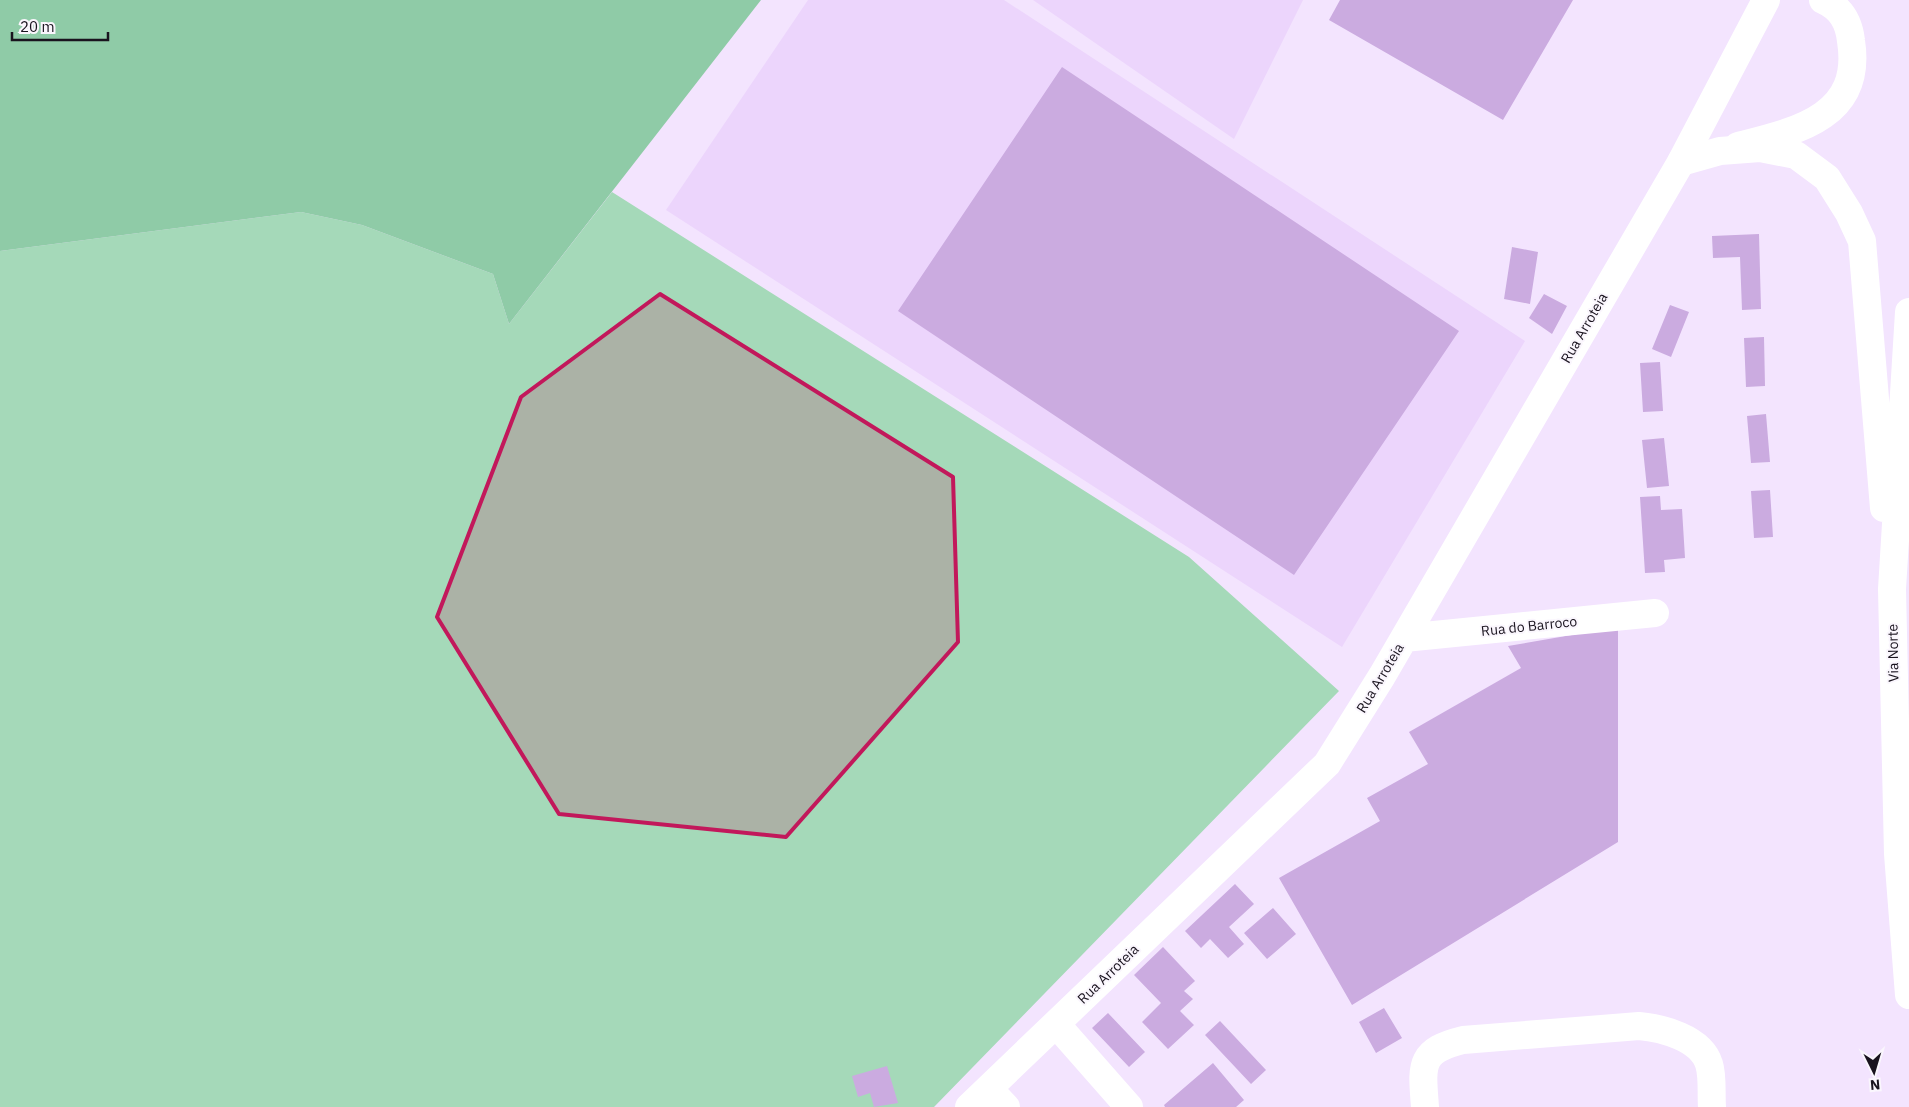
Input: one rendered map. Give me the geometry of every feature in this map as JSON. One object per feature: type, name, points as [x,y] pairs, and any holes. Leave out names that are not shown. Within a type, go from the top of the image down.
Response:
[{"type":"main road","name":"Rua Arroteia","points":[[969,1107],[997,1098],[1056,1024],[1327,764],[1404,638],[1681,162],[1766,0]]},
{"type":"main road","points":[[1681,162],[1789,133],[1826,114],[1848,89],[1854,61],[1850,29],[1836,6],[1823,0]]},
{"type":"main road","points":[[1720,151],[1760,148],[1796,155],[1828,178],[1849,213],[1862,241],[1876,429],[1892,589]]},
{"type":"main road","name":"Via Norte","points":[[1909,312],[1892,589],[1898,854],[1909,995]]},
{"type":"main road","name":"Rua do Barroco","points":[[1404,638],[1655,613]]},
{"type":"main road","points":[[1056,1024],[1129,1107]]},
{"type":"main road","points":[[1426,1107],[1423,1068],[1426,1058],[1446,1045],[1463,1040],[1639,1026],[1660,1028],[1693,1044],[1704,1056],[1709,1064],[1712,1107]]},
{"type":"highlighted area","points":[[660,294],[953,477],[958,642],[786,837],[559,814],[437,617],[521,397]]},
{"type":"shaded area","points":[[808,0],[1004,0],[1525,341],[1342,647],[666,210]]},
{"type":"shaded area","points":[[1033,0],[1303,0],[1234,139]]},
{"type":"green space","points":[[0,0],[761,0],[509,324],[493,274],[362,225],[301,212],[0,251]]},
{"type":"green space","points":[[612,192],[1189,557],[1339,691],[934,1107],[0,1107],[0,251],[301,212],[362,225],[493,274],[509,324]]},
{"type":"building","points":[[1340,0],[1573,0],[1503,120],[1329,20]]},
{"type":"building","points":[[1062,67],[1459,331],[1294,575],[898,311]]},
{"type":"building","points":[[1759,234],[1761,309],[1742,310],[1740,257],[1713,258],[1712,236]]},
{"type":"building","points":[[1512,247],[1538,252],[1530,304],[1504,299]]},
{"type":"building","points":[[1544,294],[1567,306],[1552,334],[1529,318]]},
{"type":"building","points":[[1670,305],[1689,312],[1671,357],[1652,349]]},
{"type":"building","points":[[1764,337],[1765,386],[1746,387],[1744,338]]},
{"type":"building","points":[[1660,362],[1663,411],[1643,412],[1640,363]]},
{"type":"building","points":[[1766,414],[1770,462],[1751,463],[1747,416]]},
{"type":"building","points":[[1664,438],[1669,486],[1647,488],[1642,440]]},
{"type":"building","points":[[1770,490],[1773,537],[1754,538],[1751,491]]},
{"type":"building","points":[[1660,496],[1661,510],[1682,509],[1685,558],[1664,560],[1665,572],[1645,573],[1640,497]]},
{"type":"building","points":[[1618,627],[1618,842],[1352,1005],[1279,878],[1380,821],[1367,798],[1428,764],[1409,732],[1521,668],[1508,646]]},
{"type":"building","points":[[1235,884],[1254,904],[1229,927],[1244,944],[1228,958],[1210,939],[1201,948],[1185,931]]},
{"type":"building","points":[[1273,908],[1296,934],[1267,959],[1244,933]]},
{"type":"building","points":[[1163,947],[1195,981],[1184,991],[1193,999],[1180,1011],[1194,1025],[1168,1049],[1142,1022],[1161,1003],[1134,975]]},
{"type":"building","points":[[1384,1008],[1402,1038],[1376,1053],[1359,1022]]},
{"type":"building","points":[[1108,1013],[1145,1052],[1129,1067],[1092,1028]]},
{"type":"building","points":[[1220,1021],[1266,1070],[1251,1084],[1205,1035]]},
{"type":"building","points":[[1213,1063],[1244,1100],[1236,1107],[1165,1107],[1164,1105]]},
{"type":"building","points":[[887,1066],[898,1103],[874,1107],[870,1093],[858,1097],[852,1076]]}]
